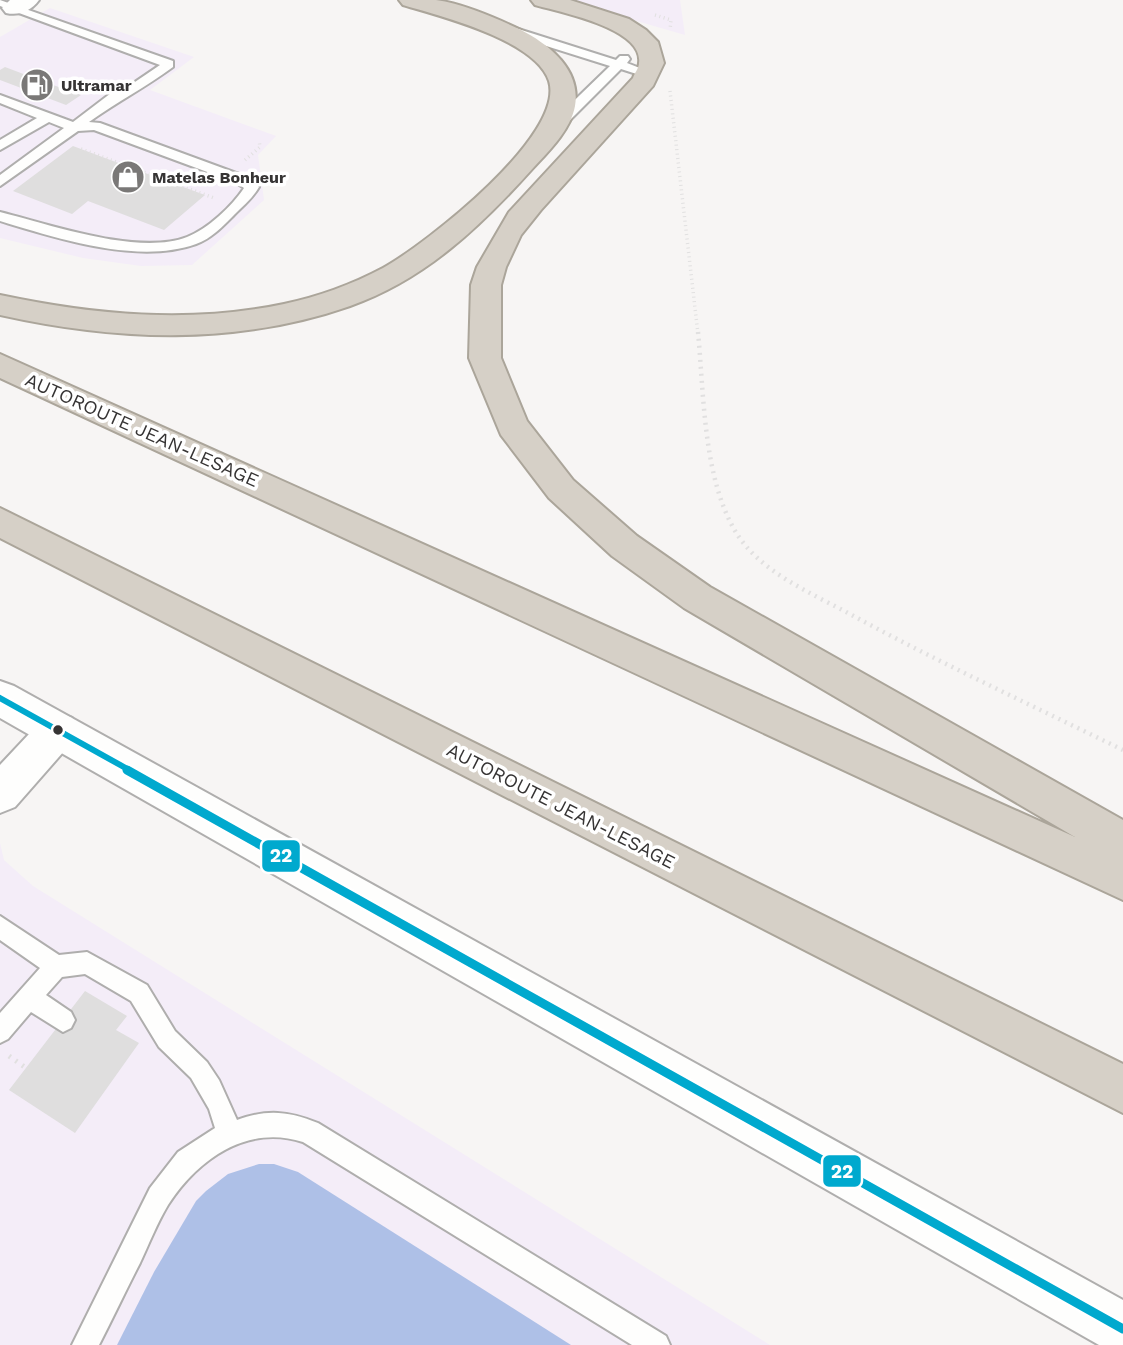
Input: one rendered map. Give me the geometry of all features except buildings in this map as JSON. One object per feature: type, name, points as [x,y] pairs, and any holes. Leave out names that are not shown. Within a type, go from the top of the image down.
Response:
[{"type":"highway","points":[[0,305],[72,319],[152,326],[247,320],[326,302],[388,277],[440,244],[476,211],[552,130],[563,107],[562,85],[557,72],[535,48],[491,25],[411,0]]},
{"type":"highway","points":[[543,0],[625,27],[646,42],[647,70],[526,208],[508,234],[491,267],[483,303],[484,348],[495,390],[512,428],[538,464],[568,496],[618,541],[672,580],[754,631],[1123,843]]},
{"type":"highway","name":"AUTOROUTE JEAN-LESAGE","points":[[0,365],[1123,880]]},
{"type":"highway","name":"AUTOROUTE JEAN-LESAGE","points":[[0,522],[1123,1089]]},
{"type":"street","points":[[0,698],[1123,1329]]},
{"type":"street","points":[[0,794],[58,730]]},
{"type":"lane","points":[[0,182],[120,93],[137,87],[169,64],[10,6]]},
{"type":"lane","points":[[491,25],[647,70]]},
{"type":"lane","points":[[552,130],[647,70]]},
{"type":"lane","points":[[0,99],[74,127],[102,128],[242,180],[251,187],[242,200],[192,241],[170,246],[115,243],[54,232],[0,216]]},
{"type":"lane","points":[[0,146],[22,130],[49,117]]},
{"type":"lane","points":[[111,225],[115,243]]},
{"type":"lane","points":[[0,928],[56,966],[87,963],[139,993],[167,1039],[199,1070],[211,1088],[220,1105],[229,1135]]},
{"type":"lane","points":[[0,1031],[56,966]]},
{"type":"lane","points":[[29,997],[62,1020]]},
{"type":"lane","points":[[85,1345],[159,1197],[187,1161],[229,1135],[251,1127],[284,1124],[309,1132],[657,1345]]},
{"type":"path","points":[[652,14],[671,20],[670,36]]},
{"type":"path","points":[[647,70],[687,222],[709,444],[715,477],[722,500],[742,542],[773,571],[864,622],[1123,750]]},
{"type":"path","points":[[73,146],[223,202]]},
{"type":"path","points":[[0,1050],[26,1068]]},
{"type":"shaded area","points":[[564,0],[680,0],[685,35]]},
{"type":"shaded area","points":[[50,8],[194,57],[150,90],[276,136],[258,155],[264,200],[192,265],[141,266],[83,258],[0,238],[0,37]]},
{"type":"shaded area","points":[[0,843],[4,860],[33,886],[770,1345],[0,1345]]},
{"type":"water","points":[[259,1164],[274,1164],[298,1172],[571,1345],[117,1345],[154,1272],[196,1201],[228,1174]]},
{"type":"transit line","name":"22","points":[[0,698],[1123,1329]]},
{"type":"place","name":"Ultramar","points":[[37,85]]},
{"type":"place","name":"Matelas Bonheur","points":[[128,177]]}]
